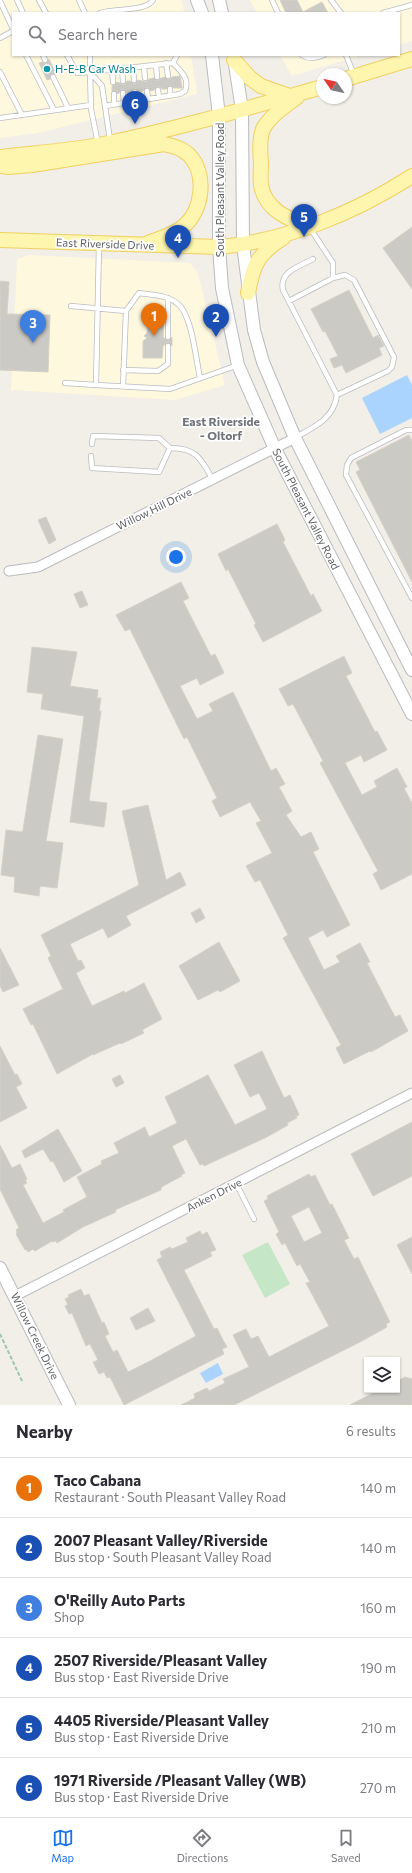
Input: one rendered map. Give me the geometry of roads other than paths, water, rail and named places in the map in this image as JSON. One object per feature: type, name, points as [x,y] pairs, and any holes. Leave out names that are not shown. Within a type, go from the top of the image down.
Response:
[{"type":"main road","points":[[197,0],[202,12]]},
{"type":"main road","points":[[218,0],[222,12]]},
{"type":"main road","name":"South Pleasant Valley Road","points":[[212,56],[219,116],[219,247],[222,288],[238,365],[275,450],[412,714]]},
{"type":"main road","points":[[233,57],[250,78],[260,86],[297,94]]},
{"type":"main road","name":"South Pleasant Valley Road","points":[[233,57],[242,110],[243,245],[248,293],[254,330],[263,362],[295,438],[406,652],[412,670]]},
{"type":"main road","points":[[352,77],[412,59]]},
{"type":"main road","points":[[0,157],[104,143],[219,116],[316,89]]},
{"type":"main road","points":[[297,94],[280,110],[264,129],[260,144],[261,185],[267,201],[274,210],[291,220],[310,227]]},
{"type":"main road","points":[[0,166],[9,167],[32,165],[164,144],[178,147],[189,155],[196,165],[200,177],[199,204],[193,216],[184,226],[172,234],[142,246]]},
{"type":"main road","name":"East Riverside Drive","points":[[0,240],[142,246],[219,247],[243,245],[310,227],[366,202],[412,176]]},
{"type":"main road","points":[[248,293],[252,273],[258,258],[274,243],[293,232]]},
{"type":"main road","name":"Willow Creek Drive","points":[[0,1268],[69,1405]]},
{"type":"street","name":"Willow Hill Drive","points":[[9,571],[38,567],[275,450],[295,438]]},
{"type":"street","name":"Anken Drive","points":[[15,1296],[412,1093]]},
{"type":"lane","points":[[1,0],[12,28]]},
{"type":"lane","points":[[17,0],[23,12]]},
{"type":"lane","points":[[39,0],[45,12]]},
{"type":"lane","points":[[79,0],[84,12]]},
{"type":"lane","points":[[107,12],[142,7],[152,3],[153,0]]},
{"type":"lane","points":[[272,0],[278,12]]},
{"type":"lane","points":[[331,0],[340,12]]},
{"type":"lane","points":[[387,12],[412,5]]},
{"type":"lane","points":[[0,38],[12,31]]},
{"type":"lane","points":[[27,56],[54,110]]},
{"type":"lane","points":[[68,56],[77,73],[173,63]]},
{"type":"lane","points":[[90,56],[91,105],[104,143]]},
{"type":"lane","points":[[173,63],[176,56]]},
{"type":"lane","points":[[303,56],[306,58],[314,59],[322,56]]},
{"type":"lane","points":[[346,56],[348,68]]},
{"type":"lane","points":[[105,106],[185,91],[187,86],[184,74],[173,63]]},
{"type":"lane","points":[[166,64],[168,76]]},
{"type":"lane","points":[[156,65],[157,77]]},
{"type":"lane","points":[[144,66],[145,78]]},
{"type":"lane","points":[[133,67],[134,80]]},
{"type":"lane","points":[[122,68],[123,81]]},
{"type":"lane","points":[[112,69],[113,82]]},
{"type":"lane","points":[[0,72],[22,115]]},
{"type":"lane","points":[[90,72],[102,86],[105,106],[104,143]]},
{"type":"lane","points":[[53,77],[68,108]]},
{"type":"lane","points":[[170,89],[170,95]]},
{"type":"lane","points":[[158,90],[159,97]]},
{"type":"lane","points":[[147,91],[148,99]]},
{"type":"lane","points":[[135,92],[136,101]]},
{"type":"lane","points":[[124,93],[124,103]]},
{"type":"lane","points":[[114,94],[114,104]]},
{"type":"lane","points":[[0,118],[91,105]]},
{"type":"lane","points":[[310,227],[333,263],[333,278]]},
{"type":"lane","points":[[96,385],[99,244]]},
{"type":"lane","points":[[295,438],[315,427],[330,416],[336,403],[337,395],[289,301],[281,282],[285,274],[313,259]]},
{"type":"lane","points":[[289,301],[333,278],[345,275],[354,280],[394,357],[392,367],[388,371],[337,395]]},
{"type":"lane","points":[[123,386],[126,311],[139,293],[168,298],[179,304],[188,318],[200,378]]},
{"type":"lane","points":[[168,298],[168,337]]},
{"type":"lane","points":[[71,306],[126,311]]},
{"type":"lane","points":[[124,370],[158,371],[168,364],[168,346]]},
{"type":"lane","points":[[65,383],[170,388],[238,365]]},
{"type":"lane","points":[[412,430],[406,430],[351,458],[346,475],[412,598]]},
{"type":"lane","points":[[92,444],[93,436],[159,438],[170,448],[183,448],[195,453],[213,480]]},
{"type":"lane","points":[[91,456],[92,468],[159,472],[170,448]]},
{"type":"lane","points":[[236,1183],[254,1218]]},
{"type":"water","points":[[407,375],[412,385],[412,418],[380,434],[362,398]]},
{"type":"water","points":[[218,1363],[223,1374],[206,1383],[200,1373]]},
{"type":"place","name":"H-E-B Car Wash","points":[[47,69]]},
{"type":"place","name":"1971 Riverside /Pleasant Valley (WB)","points":[[135,124]]},
{"type":"place","name":"4405 Riverside/Pleasant Valley","points":[[304,237]]},
{"type":"place","name":"2507 Riverside/Pleasant Valley","points":[[178,258]]},
{"type":"place","name":"Taco Cabana","points":[[154,336]]},
{"type":"place","name":"2007 Pleasant Valley/Riverside","points":[[216,337]]},
{"type":"place","name":"O'Reilly Auto Parts","points":[[33,343]]},
{"type":"district","name":"East Riverside - Oltorf","points":[[221,429]]}]
